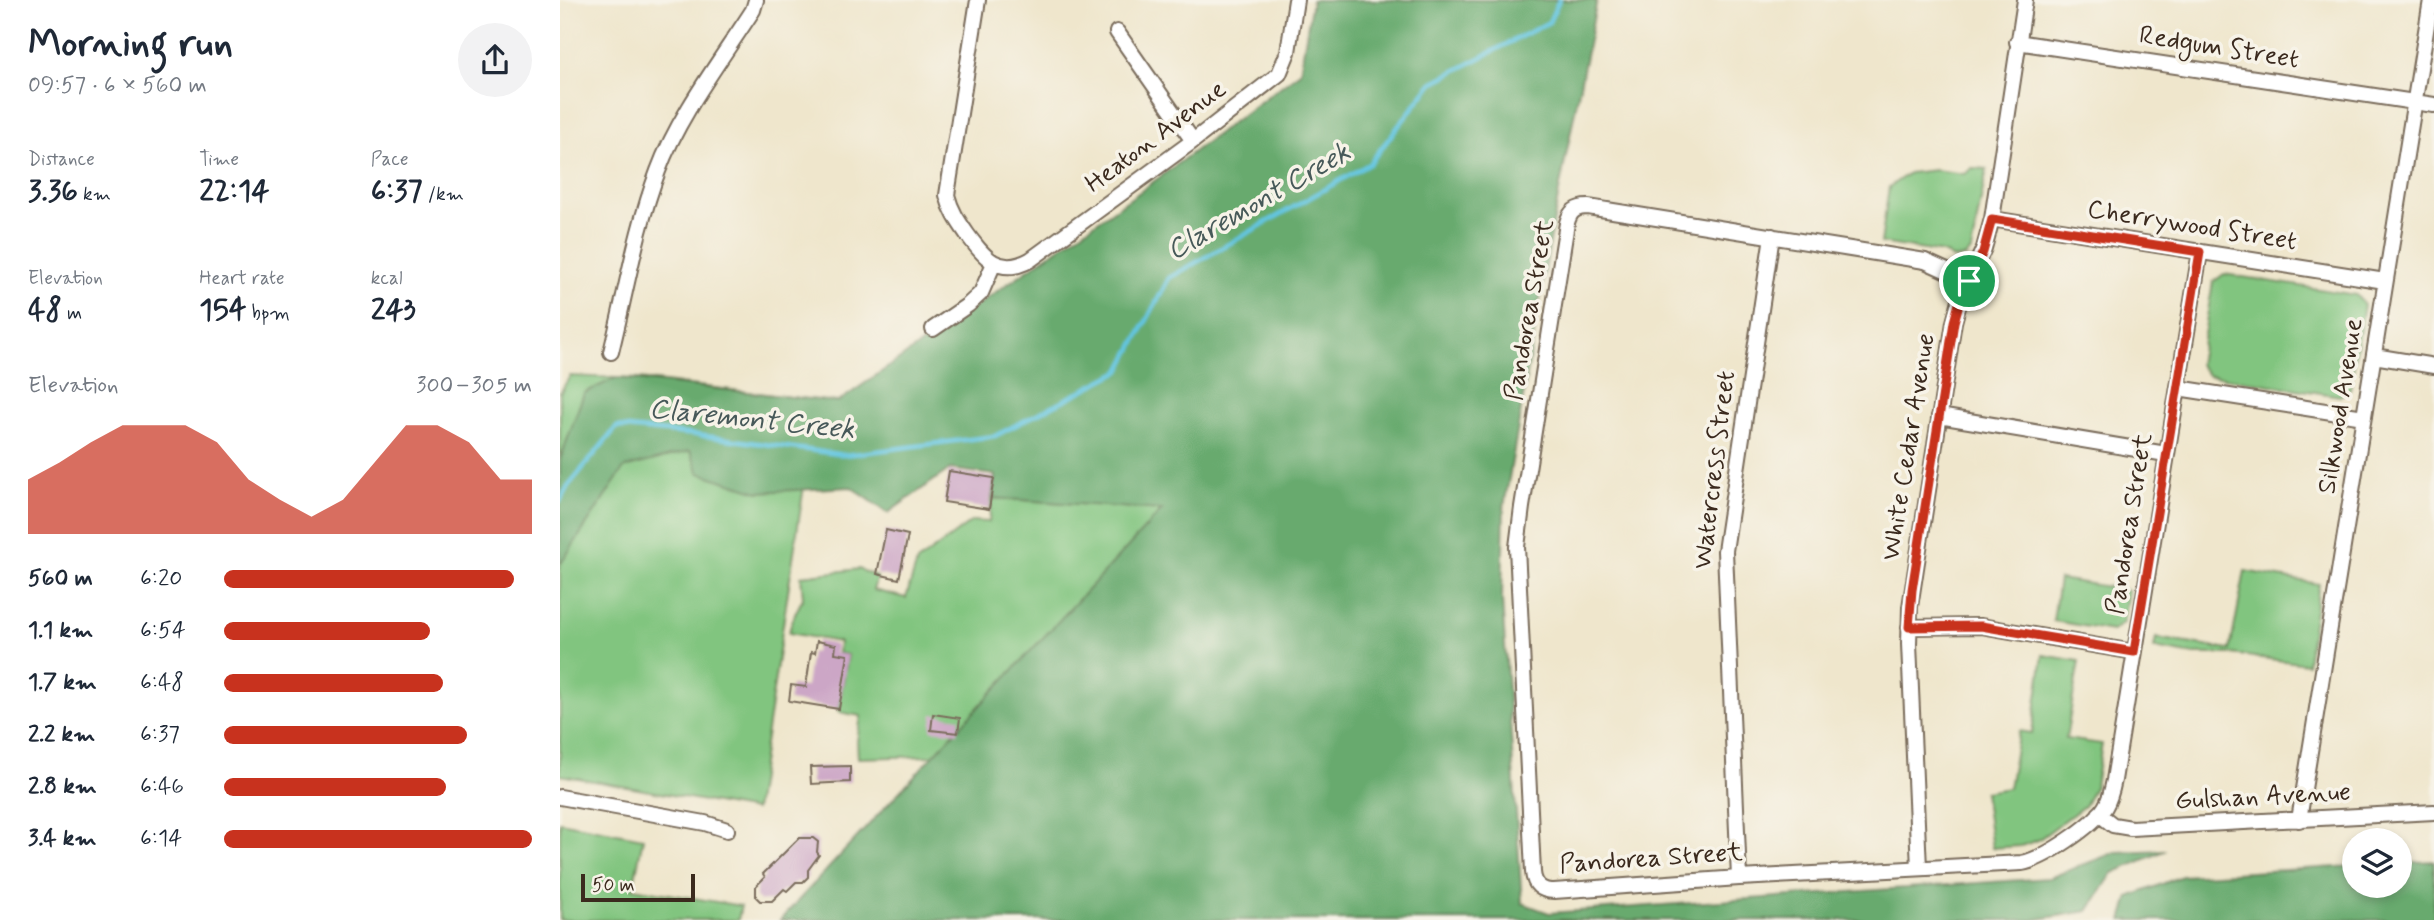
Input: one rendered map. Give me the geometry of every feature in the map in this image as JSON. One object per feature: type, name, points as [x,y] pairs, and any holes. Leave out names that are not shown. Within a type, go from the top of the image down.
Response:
[{"type":"street","points":[[611,352],[646,208],[658,170],[672,138],[757,0]]},
{"type":"street","points":[[933,329],[981,293],[994,263],[984,257],[952,212],[947,195],[978,0]]},
{"type":"street","name":"Heaton Avenue","points":[[994,263],[1007,267],[1020,266],[1030,260],[1194,141],[1279,74],[1288,52],[1296,0]]},
{"type":"street","name":"White Cedar Avenue","points":[[1919,868],[1909,627],[1912,590],[1955,318],[1983,252],[1992,219],[2025,0]]},
{"type":"street","name":"Silkwood Avenue","points":[[2299,820],[2431,0]]},
{"type":"street","points":[[1117,32],[1194,141]]},
{"type":"street","name":"Redgum Street","points":[[2017,42],[2434,106]]},
{"type":"street","name":"Pandorea Street","points":[[1969,281],[1924,261],[1588,207],[1574,209],[1567,223],[1518,533],[1533,872],[1536,883],[1542,889],[1553,891],[2031,862],[2047,854],[2099,814],[2112,789],[2200,252]]},
{"type":"street","name":"Cherrywood Street","points":[[1992,219],[2385,281]]},
{"type":"street","name":"Watercress Street","points":[[1739,878],[1725,551],[1772,236]]},
{"type":"street","points":[[2374,356],[2434,366]]},
{"type":"street","points":[[2178,387],[2364,417]]},
{"type":"street","points":[[1939,416],[2166,454]]},
{"type":"street","points":[[1909,627],[1981,626],[2134,652]]},
{"type":"street","points":[[560,797],[705,823],[727,830]]},
{"type":"street","name":"Gulshan Avenue","points":[[2099,814],[2113,825],[2131,828],[2434,812]]},
{"type":"green space","points":[[1312,0],[1597,0],[1559,191],[1504,507],[1502,599],[1522,903],[1549,913],[2049,878],[2116,852],[2166,850],[2113,873],[2088,911],[2032,920],[780,920],[1162,510],[992,498],[995,475],[950,469],[888,513],[851,487],[758,492],[699,473],[690,451],[624,468],[560,565],[560,460],[584,393],[616,378],[838,402],[1141,191],[1300,72]]},
{"type":"green space","points":[[1972,168],[1987,169],[1971,251],[1966,257],[1954,259],[1943,253],[1881,243],[1889,187],[1909,173],[1935,170],[1965,174]]},
{"type":"green space","points":[[2224,274],[2356,295],[2364,305],[2350,389],[2340,396],[2208,375],[2199,364],[2213,282]]},
{"type":"green space","points":[[570,376],[639,379],[817,400],[755,810],[560,775],[560,393]]},
{"type":"green space","points":[[992,498],[1163,510],[933,756],[858,758],[857,741],[861,716],[838,712],[848,655],[838,653],[839,642],[789,633],[803,598],[801,576],[859,569],[877,577],[873,590],[906,598],[917,562],[972,521],[989,522]]},
{"type":"green space","points":[[2245,571],[2319,584],[2307,664],[2231,654],[2188,654],[2154,648],[2156,638],[2230,650]]},
{"type":"green space","points":[[2059,579],[2128,590],[2123,623],[2112,631],[2053,621]]},
{"type":"green space","points":[[2043,655],[2079,661],[2066,739],[2102,744],[2095,786],[2084,806],[2038,840],[2021,846],[1992,848],[1984,792],[2009,788],[2019,731],[2032,733]]},
{"type":"green space","points":[[560,822],[643,838],[633,888],[741,906],[738,920],[560,920]]},
{"type":"green space","points":[[2434,861],[2434,920],[2122,920],[2129,897],[2182,876],[2342,867],[2342,898],[2412,898],[2412,862]]},
{"type":"building","points":[[949,471],[994,478],[989,509],[944,502]]},
{"type":"building","points":[[886,530],[908,535],[899,579],[877,574]]},
{"type":"building","points":[[817,641],[836,645],[835,653],[848,655],[839,709],[789,701],[791,685],[806,687],[811,652],[815,653]]},
{"type":"building","points":[[933,714],[960,718],[958,733],[931,730]]},
{"type":"building","points":[[850,766],[850,782],[811,784],[810,767]]},
{"type":"building","points":[[799,838],[813,838],[818,842],[819,855],[808,870],[808,877],[803,882],[796,882],[787,891],[784,889],[772,901],[760,901],[756,897],[756,886],[765,877],[763,874]]},
{"type":"waterway","name":"Claremont Creek","points":[[560,501],[568,486],[617,427],[845,455],[995,436],[1120,371],[1169,278],[1369,164],[1432,83],[1549,22],[1559,0]]},
{"type":"route","points":[[1992,219],[2200,252],[2134,652],[1981,626],[1909,627],[1912,590],[1954,322],[1969,281],[1983,252],[1992,219]]}]
